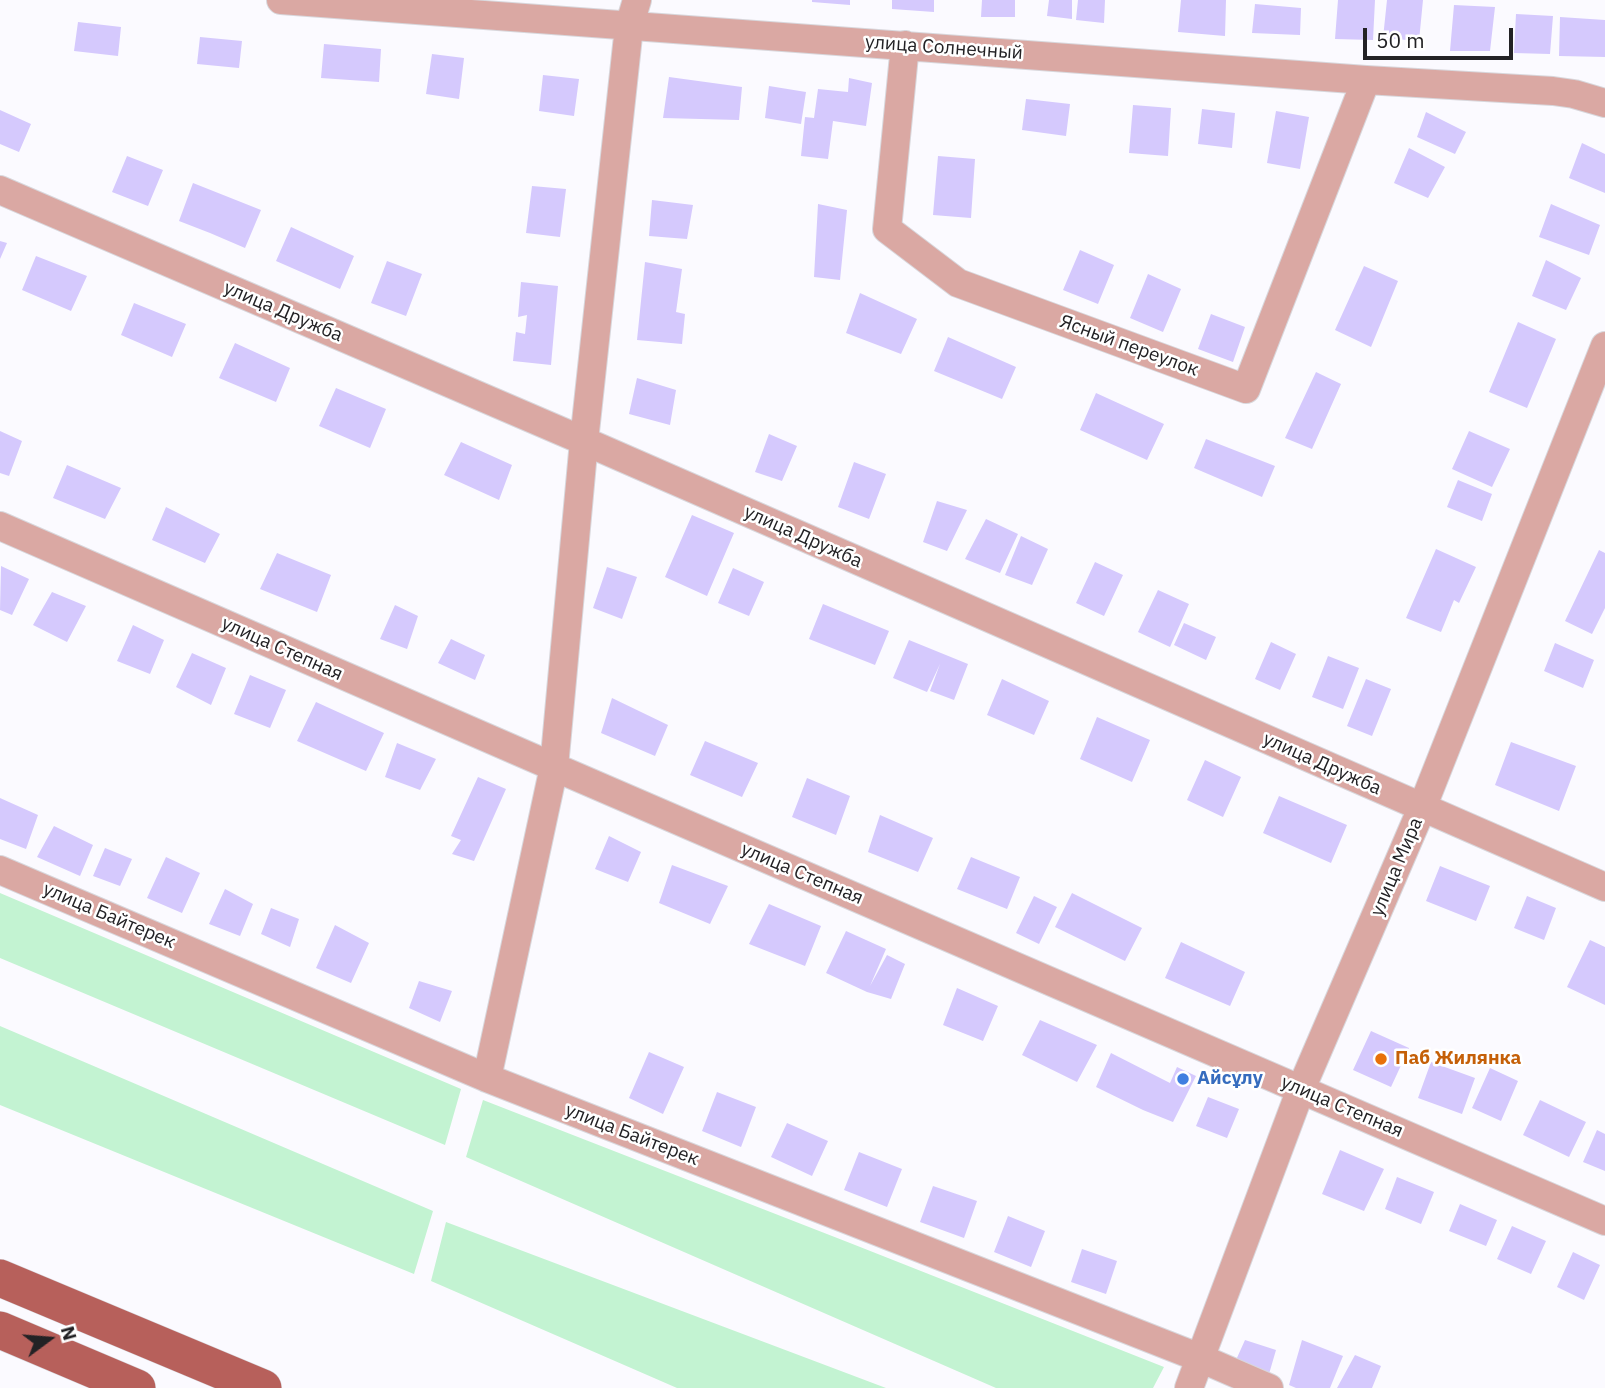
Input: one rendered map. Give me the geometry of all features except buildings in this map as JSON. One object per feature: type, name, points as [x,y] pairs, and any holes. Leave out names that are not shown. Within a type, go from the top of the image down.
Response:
[{"type":"main road","points":[[0,1278],[263,1388]]},
{"type":"main road","points":[[0,1331],[137,1388]]},
{"type":"street","name":"улица Солнечный","points":[[281,0],[1553,92],[1574,94],[1605,103]]},
{"type":"street","points":[[487,1078],[554,767],[584,441],[629,27],[638,0]]},
{"type":"street","name":"Ясный переулок","points":[[905,45],[887,229],[958,283],[1246,389],[1366,80]]},
{"type":"street","name":"улица Дружба","points":[[0,190],[584,441],[1605,887]]},
{"type":"street","name":"улица Мира","points":[[1189,1388],[1301,1089],[1422,808],[1605,346]]},
{"type":"street","name":"улица Степная","points":[[0,526],[1605,1221]]},
{"type":"street","name":"улица Байтерек","points":[[0,870],[487,1078],[1200,1358],[1269,1388]]},
{"type":"green space","points":[[0,893],[461,1089],[445,1145],[0,958]]},
{"type":"green space","points":[[0,1026],[433,1211],[414,1274],[0,1105]]},
{"type":"green space","points":[[483,1100],[1164,1367],[1153,1388],[996,1388],[466,1157]]},
{"type":"green space","points":[[446,1222],[886,1388],[677,1388],[431,1281]]},
{"type":"place","name":"Паб Жилянка","points":[[1381,1059]]},
{"type":"place","name":"Айсұлу","points":[[1183,1079]]}]
